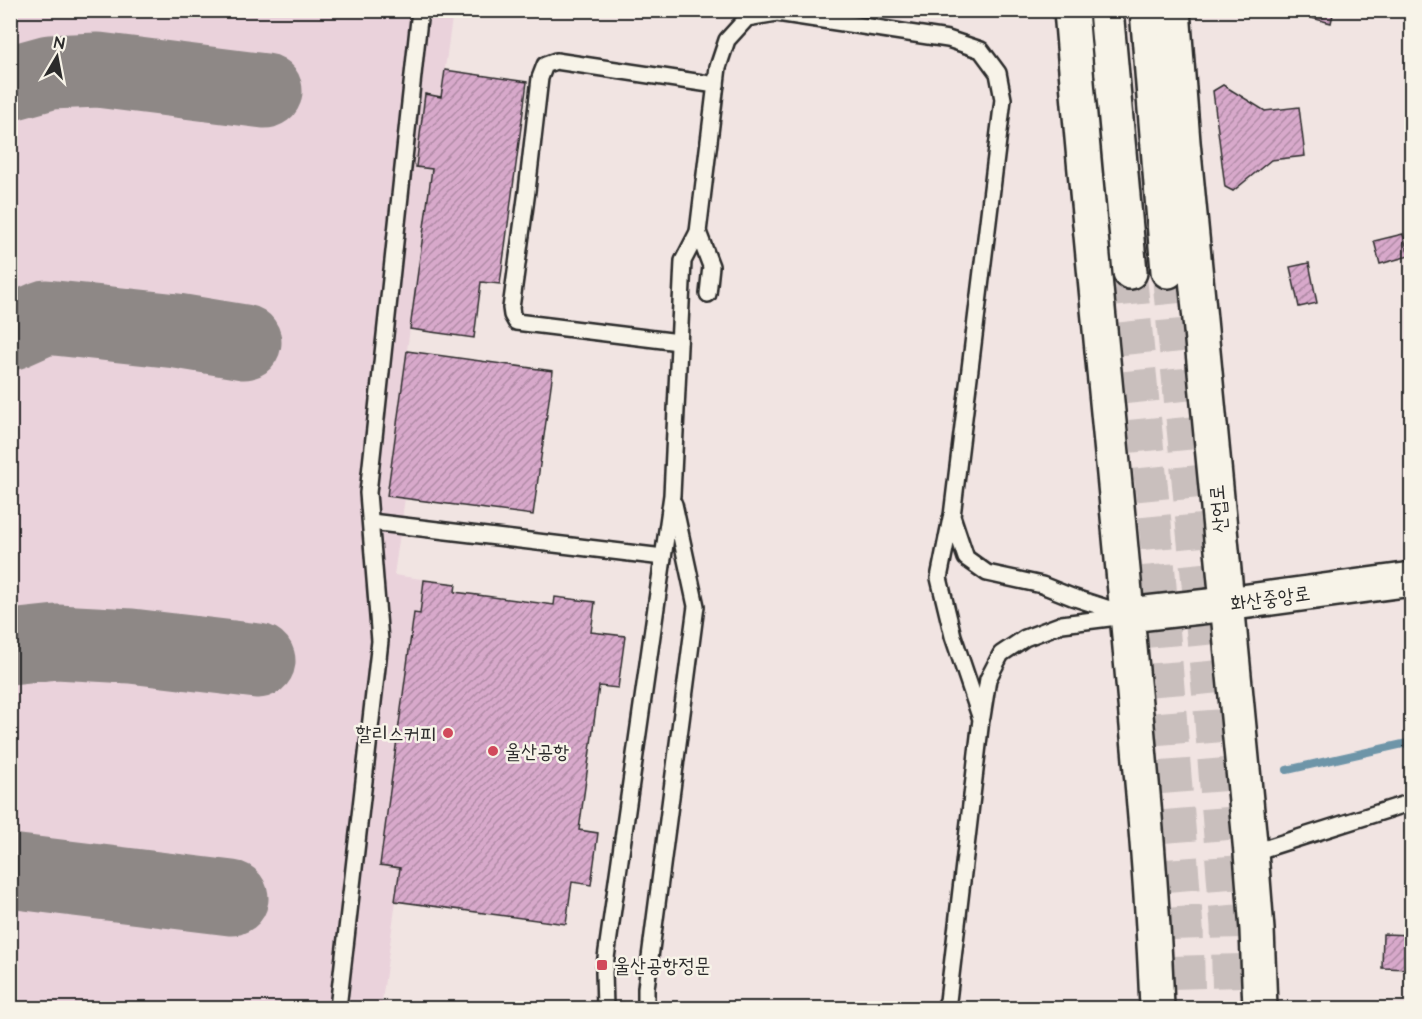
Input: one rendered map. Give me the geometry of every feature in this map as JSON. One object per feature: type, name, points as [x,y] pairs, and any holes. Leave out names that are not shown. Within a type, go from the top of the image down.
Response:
[{"type":"main road","points":[[1071,10],[1128,615],[1154,928],[1157,1008]]},
{"type":"main road","points":[[1106,10],[1130,272]]},
{"type":"main road","points":[[1147,10],[1168,271]]},
{"type":"main road","name":"산업로","points":[[1173,10],[1184,154],[1251,853],[1260,1008]]},
{"type":"main road","name":"화산중앙로","points":[[1128,615],[1412,579]]},
{"type":"lane","points":[[338,1008],[380,641],[368,493],[420,10]]},
{"type":"lane","points":[[605,1008],[604,972],[672,495],[683,261],[698,232],[718,68],[727,40],[747,18],[777,14],[948,39],[981,50],[998,73],[1003,99],[952,516],[939,579],[953,636],[981,719]]},
{"type":"lane","points":[[679,342],[516,322],[512,315],[511,308],[540,78],[545,65],[556,61],[716,85]]},
{"type":"lane","points":[[698,232],[711,266],[708,294]]},
{"type":"lane","points":[[646,1008],[646,988],[696,606],[672,495]]},
{"type":"lane","points":[[952,516],[966,558],[987,573],[1042,585],[1128,615]]},
{"type":"lane","points":[[371,522],[663,557]]},
{"type":"lane","points":[[947,1006],[981,719],[988,678],[1001,654],[1025,638],[1062,624],[1128,615]]},
{"type":"lane","points":[[1251,853],[1412,802]]},
{"type":"shaded area","name":"울산공항","points":[[10,11],[453,11],[441,97],[425,95],[416,167],[432,169],[387,495],[405,498],[394,575],[456,584],[455,592],[554,605],[555,597],[595,602],[591,632],[625,636],[618,688],[599,686],[579,830],[598,833],[591,885],[572,882],[566,924],[396,901],[381,1008],[11,1008]]},
{"type":"building","points":[[1294,10],[1334,10],[1331,23],[1293,13]]},
{"type":"building","points":[[445,70],[527,82],[500,284],[481,282],[474,338],[410,329],[432,169],[416,167],[425,94],[441,97]]},
{"type":"building","points":[[1223,85],[1265,111],[1299,107],[1305,156],[1271,160],[1233,191],[1225,187],[1213,91]]},
{"type":"building","points":[[1403,234],[1409,256],[1380,264],[1374,241]]},
{"type":"building","points":[[1309,263],[1317,303],[1299,307],[1290,267]]},
{"type":"building","points":[[407,351],[553,371],[533,515],[387,496]]},
{"type":"building","name":"울산공항","points":[[424,580],[456,584],[455,592],[554,605],[555,597],[595,602],[591,632],[625,636],[618,688],[599,686],[579,830],[598,833],[591,885],[572,882],[566,924],[395,901],[400,868],[380,865],[414,613],[420,614]]},
{"type":"building","points":[[1383,934],[1412,935],[1412,969],[1382,968]]},
{"type":"waterway","points":[[1287,770],[1412,742]]},
{"type":"taxiway","points":[[10,83],[50,72],[98,70],[265,91]]},
{"type":"taxiway","points":[[10,333],[46,317],[177,331],[244,342]]},
{"type":"taxiway","points":[[10,647],[57,642],[131,646],[258,661]]},
{"type":"taxiway","points":[[10,871],[231,898]]},
{"type":"tunnel","points":[[1168,271],[1210,709],[1227,926],[1229,1008]]},
{"type":"tunnel","points":[[1130,272],[1155,523],[1187,928],[1189,1008]]},
{"type":"place","name":"할리스커피","points":[[448,733]]},
{"type":"place","name":"울산공항","points":[[493,751]]},
{"type":"place","name":"울산공항정문","points":[[602,965]]}]
